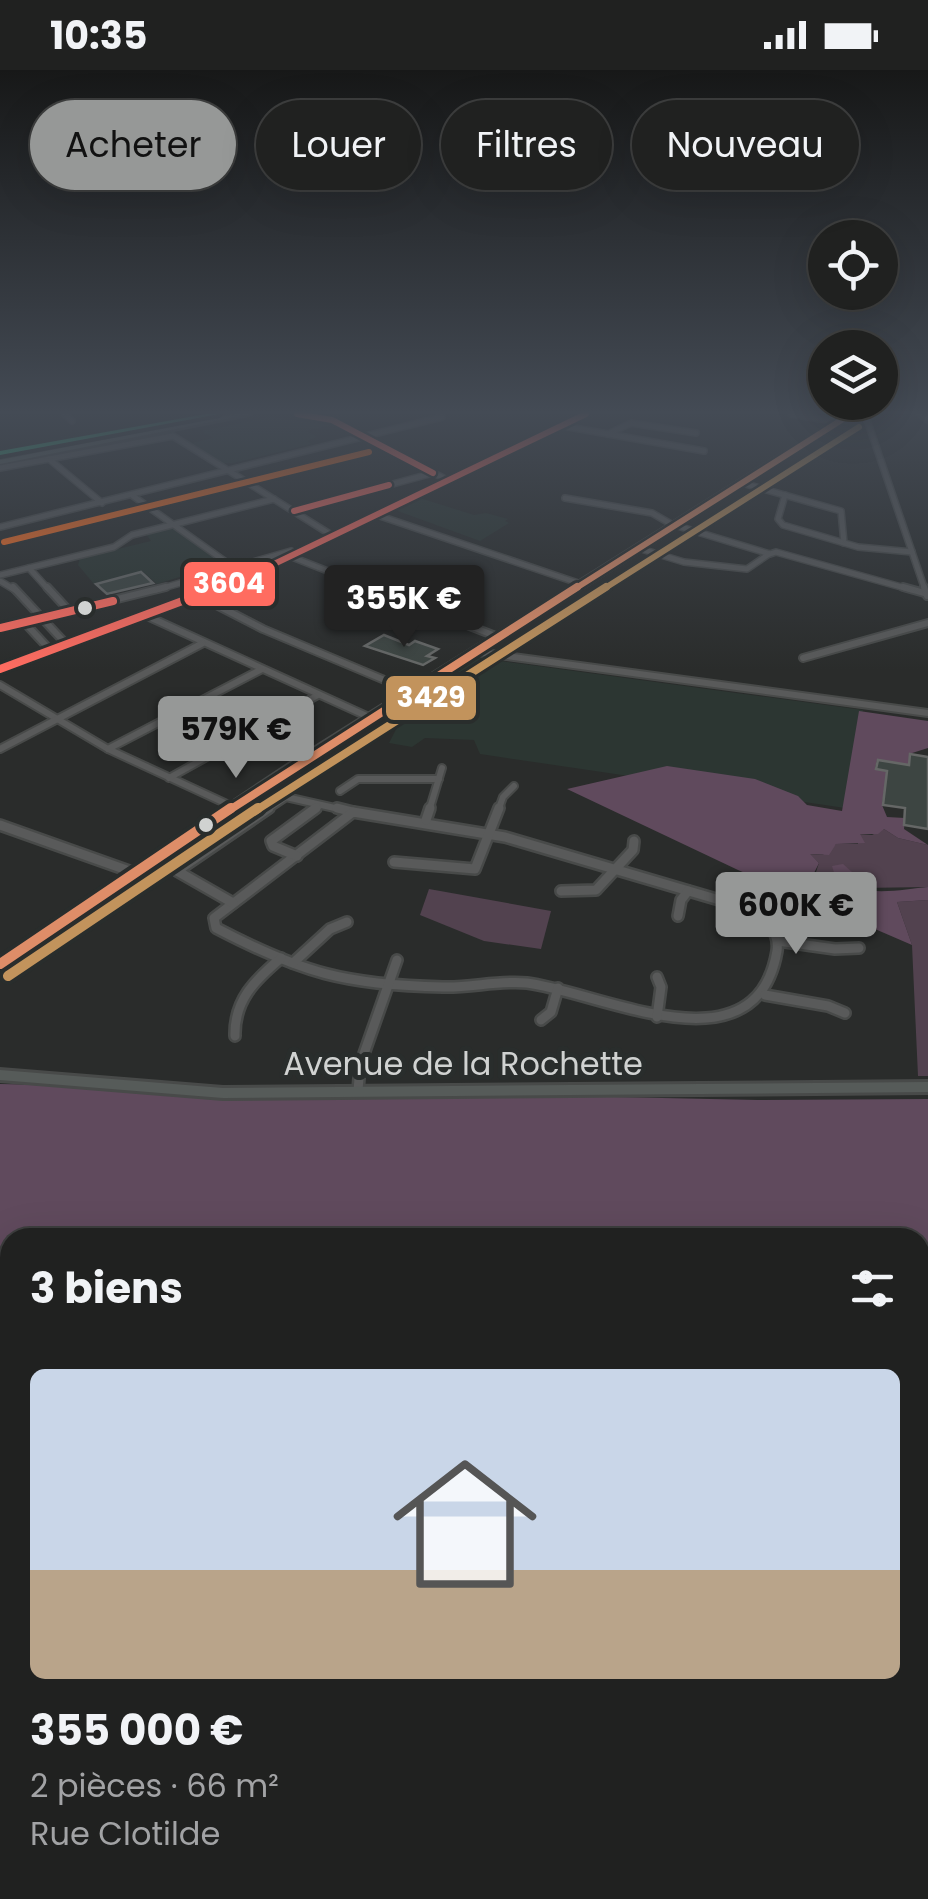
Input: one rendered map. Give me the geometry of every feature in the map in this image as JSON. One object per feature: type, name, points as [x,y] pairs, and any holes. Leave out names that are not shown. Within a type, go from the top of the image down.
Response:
[{"type":"main road","points":[[0,964],[233,807],[716,499]]},
{"type":"main road","name":"Avenue de la Rochette","points":[[0,1075],[224,1093],[928,1087]]},
{"type":"street","points":[[98,499],[102,503]]},
{"type":"street","points":[[0,527],[118,499]]},
{"type":"street","points":[[137,499],[233,566]]},
{"type":"street","points":[[2,578],[114,547],[132,535],[273,499]]},
{"type":"street","points":[[275,499],[331,536]]},
{"type":"street","points":[[294,511],[337,499]]},
{"type":"street","points":[[0,669],[200,596],[411,499]]},
{"type":"street","points":[[573,499],[652,513],[676,525],[770,554]]},
{"type":"street","points":[[784,499],[779,522],[878,551],[912,552]]},
{"type":"street","points":[[800,499],[841,511],[844,543]]},
{"type":"street","points":[[894,499],[927,592]]},
{"type":"street","points":[[378,515],[581,584]]},
{"type":"street","points":[[638,548],[684,562],[747,569],[776,552],[927,592]]},
{"type":"street","points":[[0,628],[288,555],[498,637]]},
{"type":"street","points":[[242,566],[253,572]]},
{"type":"street","points":[[29,568],[70,612]]},
{"type":"street","points":[[222,573],[234,579]]},
{"type":"street","points":[[2,578],[67,645]]},
{"type":"street","points":[[200,596],[263,628],[413,692]]},
{"type":"street","points":[[147,616],[371,718]]},
{"type":"street","points":[[24,622],[51,651]]},
{"type":"street","points":[[803,658],[928,623]]},
{"type":"street","points":[[0,748],[204,643]]},
{"type":"street","points":[[477,652],[928,713]]},
{"type":"street","points":[[108,749],[262,669]]},
{"type":"street","points":[[0,686],[108,749],[256,817]]},
{"type":"street","points":[[169,778],[318,695]]},
{"type":"street","points":[[426,820],[442,768]]},
{"type":"street","points":[[340,790],[358,779],[440,780]]},
{"type":"street","points":[[394,862],[471,871],[503,797],[514,786]]},
{"type":"street","points":[[233,902],[178,876],[178,868],[293,796],[318,807],[426,820],[528,840],[750,909],[765,919],[778,941],[776,968],[765,994],[740,1010],[712,1018],[656,1017],[558,988],[520,983],[446,987],[344,980],[293,963],[216,928],[214,918],[353,812]]},
{"type":"street","points":[[297,856],[273,846],[271,841],[318,807]]},
{"type":"street","points":[[0,826],[135,873]]},
{"type":"street","points":[[561,890],[590,892],[634,850],[634,842]]},
{"type":"street","points":[[678,916],[681,900],[688,891]]},
{"type":"street","points":[[293,963],[330,929],[346,922]]},
{"type":"street","points":[[778,941],[835,949],[859,948]]},
{"type":"street","points":[[235,1036],[233,1016],[246,990],[281,958]]},
{"type":"street","points":[[358,1091],[360,1065],[396,960]]},
{"type":"street","points":[[656,977],[660,986],[656,1017]]},
{"type":"street","points":[[541,1020],[551,1012],[558,988]]},
{"type":"street","points":[[765,994],[845,1013]]},
{"type":"shaded area","points":[[424,499],[474,515],[486,513],[508,519],[505,521],[509,523],[480,541],[395,510]]},
{"type":"shaded area","points":[[173,528],[222,564],[157,584],[142,571],[94,584],[78,565],[80,558],[151,541],[146,534]]},
{"type":"shaded area","points":[[478,658],[863,710],[845,808],[480,754],[474,740],[425,738],[412,747],[389,743],[408,706]]},
{"type":"shaded area","points":[[859,711],[928,721],[928,748],[909,754],[910,765],[877,760],[875,769],[887,772],[882,805],[887,817],[905,818],[904,829],[928,845],[898,838],[884,829],[878,834],[860,834],[865,843],[836,844],[829,855],[810,854],[819,863],[813,875],[822,881],[837,882],[832,866],[843,864],[852,872],[847,881],[863,889],[928,887],[928,900],[897,902],[912,945],[738,870],[567,789],[667,766],[755,779],[798,796],[807,805],[842,811]]},
{"type":"shaded area","points":[[884,829],[898,838],[928,845],[928,887],[861,888],[836,876],[837,882],[814,878],[819,863],[809,854],[823,855],[836,844],[858,844],[858,834],[872,835]]},
{"type":"shaded area","points":[[429,889],[551,911],[541,949],[484,941],[420,915]]},
{"type":"shaded area","points":[[928,900],[928,1076],[918,1076],[912,945],[897,902]]},
{"type":"shaded area","points":[[0,1084],[758,1100],[928,1099],[928,1228],[0,1228]]},
{"type":"building","points":[[141,572],[153,583],[107,594],[96,584]]},
{"type":"building","points":[[384,635],[409,645],[415,641],[438,649],[427,656],[435,658],[423,665],[365,646]]},
{"type":"building","points":[[910,754],[928,757],[928,829],[904,825],[905,808],[883,805],[887,771],[876,769],[878,760],[909,765]]},
{"type":"transit line","points":[[4,542],[177,499]]},
{"type":"transit line","name":"3604","points":[[294,511],[337,499]]},
{"type":"transit line","name":"3604","points":[[0,669],[247,577],[408,499]]},
{"type":"transit line","points":[[0,964],[302,761],[716,499]]},
{"type":"transit line","name":"3429","points":[[8,976],[310,774],[745,499]]},
{"type":"transit line","name":"3604","points":[[0,628],[113,601]]}]
